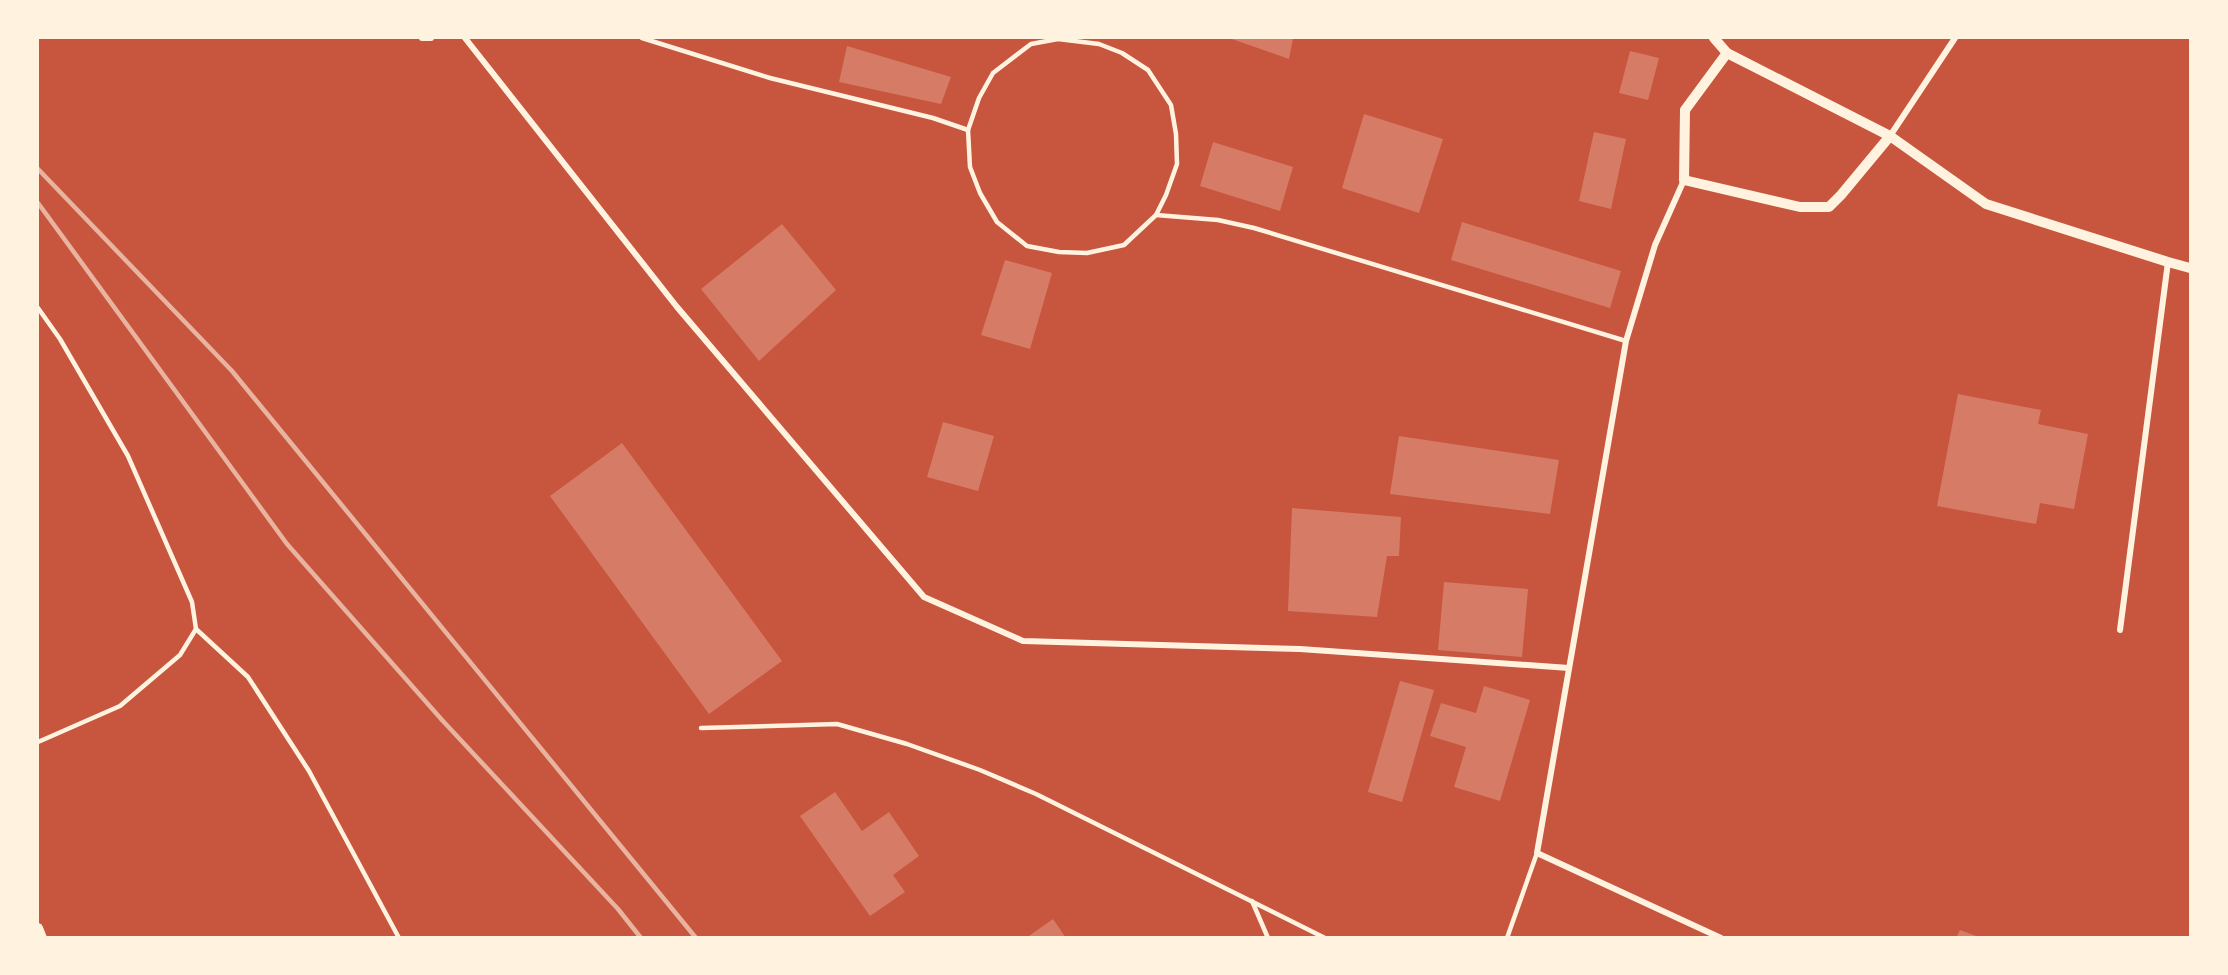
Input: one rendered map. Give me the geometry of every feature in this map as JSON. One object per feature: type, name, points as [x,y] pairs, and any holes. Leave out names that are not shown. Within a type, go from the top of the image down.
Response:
[{"type":"street","points":[[422,38],[431,38]]},
{"type":"street","points":[[465,38],[677,307],[924,597],[1023,641],[1300,649],[1569,668]]},
{"type":"street","points":[[1714,38],[1727,53],[1890,136],[1986,204],[2190,268]]},
{"type":"street","points":[[1684,180],[1800,207],[1829,207],[1890,136],[1954,38]]},
{"type":"street","points":[[1721,938],[1537,853],[1626,341],[1655,245],[1684,180],[1685,110],[1727,53]]},
{"type":"street","points":[[2120,630],[2168,262]]},
{"type":"street","points":[[38,928],[42,938]]},
{"type":"lane","points":[[642,38],[770,78],[933,118],[968,130]]},
{"type":"lane","points":[[1058,39],[1099,44],[1122,53],[1148,70],[1171,105],[1176,134],[1177,164],[1167,195],[1156,215],[1124,245],[1087,253],[1059,252],[1027,246],[997,222],[980,193],[970,167],[968,130],[980,98],[993,73],[1031,44],[1058,39]]},
{"type":"lane","points":[[1156,215],[1218,220],[1254,228],[1626,341]]},
{"type":"lane","points":[[38,308],[60,339],[128,456],[192,602],[196,629],[248,677],[309,771],[399,938]]},
{"type":"lane","points":[[38,742],[120,706],[180,655],[196,629]]},
{"type":"lane","points":[[701,729],[837,724],[907,744],[980,770],[1036,794],[1325,938]]},
{"type":"lane","points":[[1507,938],[1537,853]]},
{"type":"lane","points":[[1252,901],[1268,938]]},
{"type":"building","points":[[1229,38],[1293,38],[1289,59]]},
{"type":"building","points":[[847,46],[951,77],[941,104],[839,82]]},
{"type":"building","points":[[1630,51],[1659,58],[1648,100],[1619,93]]},
{"type":"building","points":[[1364,114],[1443,139],[1419,213],[1342,188]]},
{"type":"building","points":[[1594,132],[1626,139],[1611,209],[1579,201]]},
{"type":"building","points":[[1213,142],[1293,167],[1280,211],[1200,186]]},
{"type":"building","points":[[1462,222],[1621,271],[1610,308],[1451,260]]},
{"type":"building","points":[[782,224],[836,290],[759,361],[701,289]]},
{"type":"building","points":[[1005,260],[1052,273],[1030,349],[981,335]]},
{"type":"building","points":[[1958,394],[2041,410],[2038,424],[2088,434],[2074,509],[2040,503],[2036,524],[1937,506]]},
{"type":"building","points":[[943,422],[994,436],[978,491],[927,477]]},
{"type":"building","points":[[1399,436],[1559,460],[1550,514],[1390,494]]},
{"type":"building","points":[[622,443],[782,661],[709,714],[550,496]]},
{"type":"building","points":[[1292,508],[1401,517],[1399,556],[1387,556],[1377,617],[1288,611]]},
{"type":"building","points":[[1444,582],[1528,589],[1522,657],[1438,650]]},
{"type":"building","points":[[1400,681],[1434,690],[1402,802],[1368,792]]},
{"type":"building","points":[[1484,686],[1530,700],[1500,801],[1454,787],[1466,747],[1430,736],[1441,703],[1476,713]]},
{"type":"building","points":[[835,792],[862,831],[889,812],[919,856],[893,875],[905,892],[870,916],[800,816]]},
{"type":"building","points":[[1053,919],[1066,938],[1026,938]]},
{"type":"building","points":[[1960,930],[1979,937],[1979,938],[1956,938]]},
{"type":"railway","points":[[38,169],[232,371],[696,938]]},
{"type":"railway","points":[[38,203],[287,544],[442,720],[618,909],[641,938]]}]
